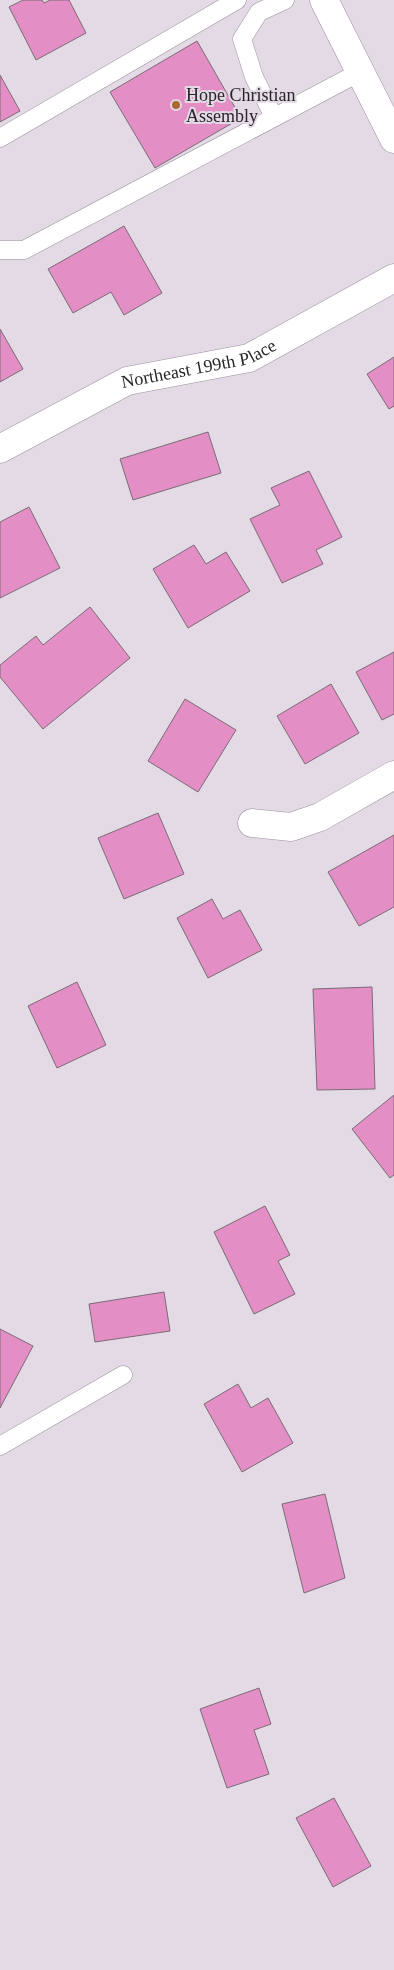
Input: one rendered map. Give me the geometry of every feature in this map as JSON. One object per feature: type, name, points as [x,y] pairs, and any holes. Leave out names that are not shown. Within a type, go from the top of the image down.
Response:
[{"type":"street","points":[[324,0],[394,139]]},
{"type":"street","name":"Northeast 199th Place","points":[[0,449],[127,382],[249,358],[394,278]]},
{"type":"street","points":[[252,823],[291,827],[320,817],[394,775]]},
{"type":"lane","points":[[0,138],[238,0]]},
{"type":"lane","points":[[274,117],[254,77],[242,39],[260,12],[284,0]]},
{"type":"lane","points":[[0,250],[24,250],[360,72]]},
{"type":"lane","points":[[0,1446],[123,1374]]},
{"type":"building","points":[[23,0],[42,0],[44,3],[50,0],[69,0],[86,33],[36,60],[9,7]]},
{"type":"building","name":"Hope Christian Assembly","points":[[197,41],[241,118],[155,168],[110,92]]},
{"type":"building","points":[[0,75],[20,111],[0,122]]},
{"type":"building","points":[[124,226],[162,293],[124,315],[111,292],[73,313],[48,269]]},
{"type":"building","points":[[0,329],[23,369],[0,382]]},
{"type":"building","points":[[394,357],[394,406],[389,409],[367,374]]},
{"type":"building","points":[[208,432],[221,473],[133,500],[120,459]]},
{"type":"building","points":[[309,471],[342,537],[316,550],[323,564],[282,583],[250,519],[280,505],[271,488]]},
{"type":"building","points":[[29,507],[60,568],[0,598],[0,522]]},
{"type":"building","points":[[194,545],[206,564],[226,552],[250,591],[188,628],[153,569]]},
{"type":"building","points":[[90,607],[130,658],[43,729],[0,677],[0,665],[36,636],[43,645]]},
{"type":"building","points":[[394,652],[394,714],[382,720],[356,672]]},
{"type":"building","points":[[331,684],[359,733],[305,764],[277,716]]},
{"type":"building","points":[[185,699],[236,730],[198,792],[148,761]]},
{"type":"building","points":[[158,813],[184,874],[124,899],[98,838]]},
{"type":"building","points":[[394,835],[394,907],[359,926],[328,872]]},
{"type":"building","points":[[212,899],[223,919],[240,910],[262,950],[208,978],[177,918]]},
{"type":"building","points":[[77,982],[106,1045],[57,1068],[28,1006]]},
{"type":"building","points":[[372,987],[375,1089],[317,1090],[313,989]]},
{"type":"building","points":[[394,1095],[394,1175],[390,1178],[352,1129]]},
{"type":"building","points":[[265,1206],[290,1255],[278,1261],[295,1294],[254,1314],[214,1232]]},
{"type":"building","points":[[164,1292],[170,1331],[95,1342],[89,1304]]},
{"type":"building","points":[[0,1329],[33,1346],[0,1408]]},
{"type":"building","points":[[238,1384],[251,1408],[268,1398],[293,1443],[242,1472],[204,1404]]},
{"type":"building","points":[[325,1494],[345,1578],[304,1593],[282,1504]]},
{"type":"building","points":[[259,1688],[271,1724],[254,1730],[269,1774],[227,1788],[200,1709]]},
{"type":"building","points":[[334,1798],[371,1866],[333,1887],[296,1818]]},
{"type":"place","name":"Hope Christian Assembly","points":[[176,105]]}]
